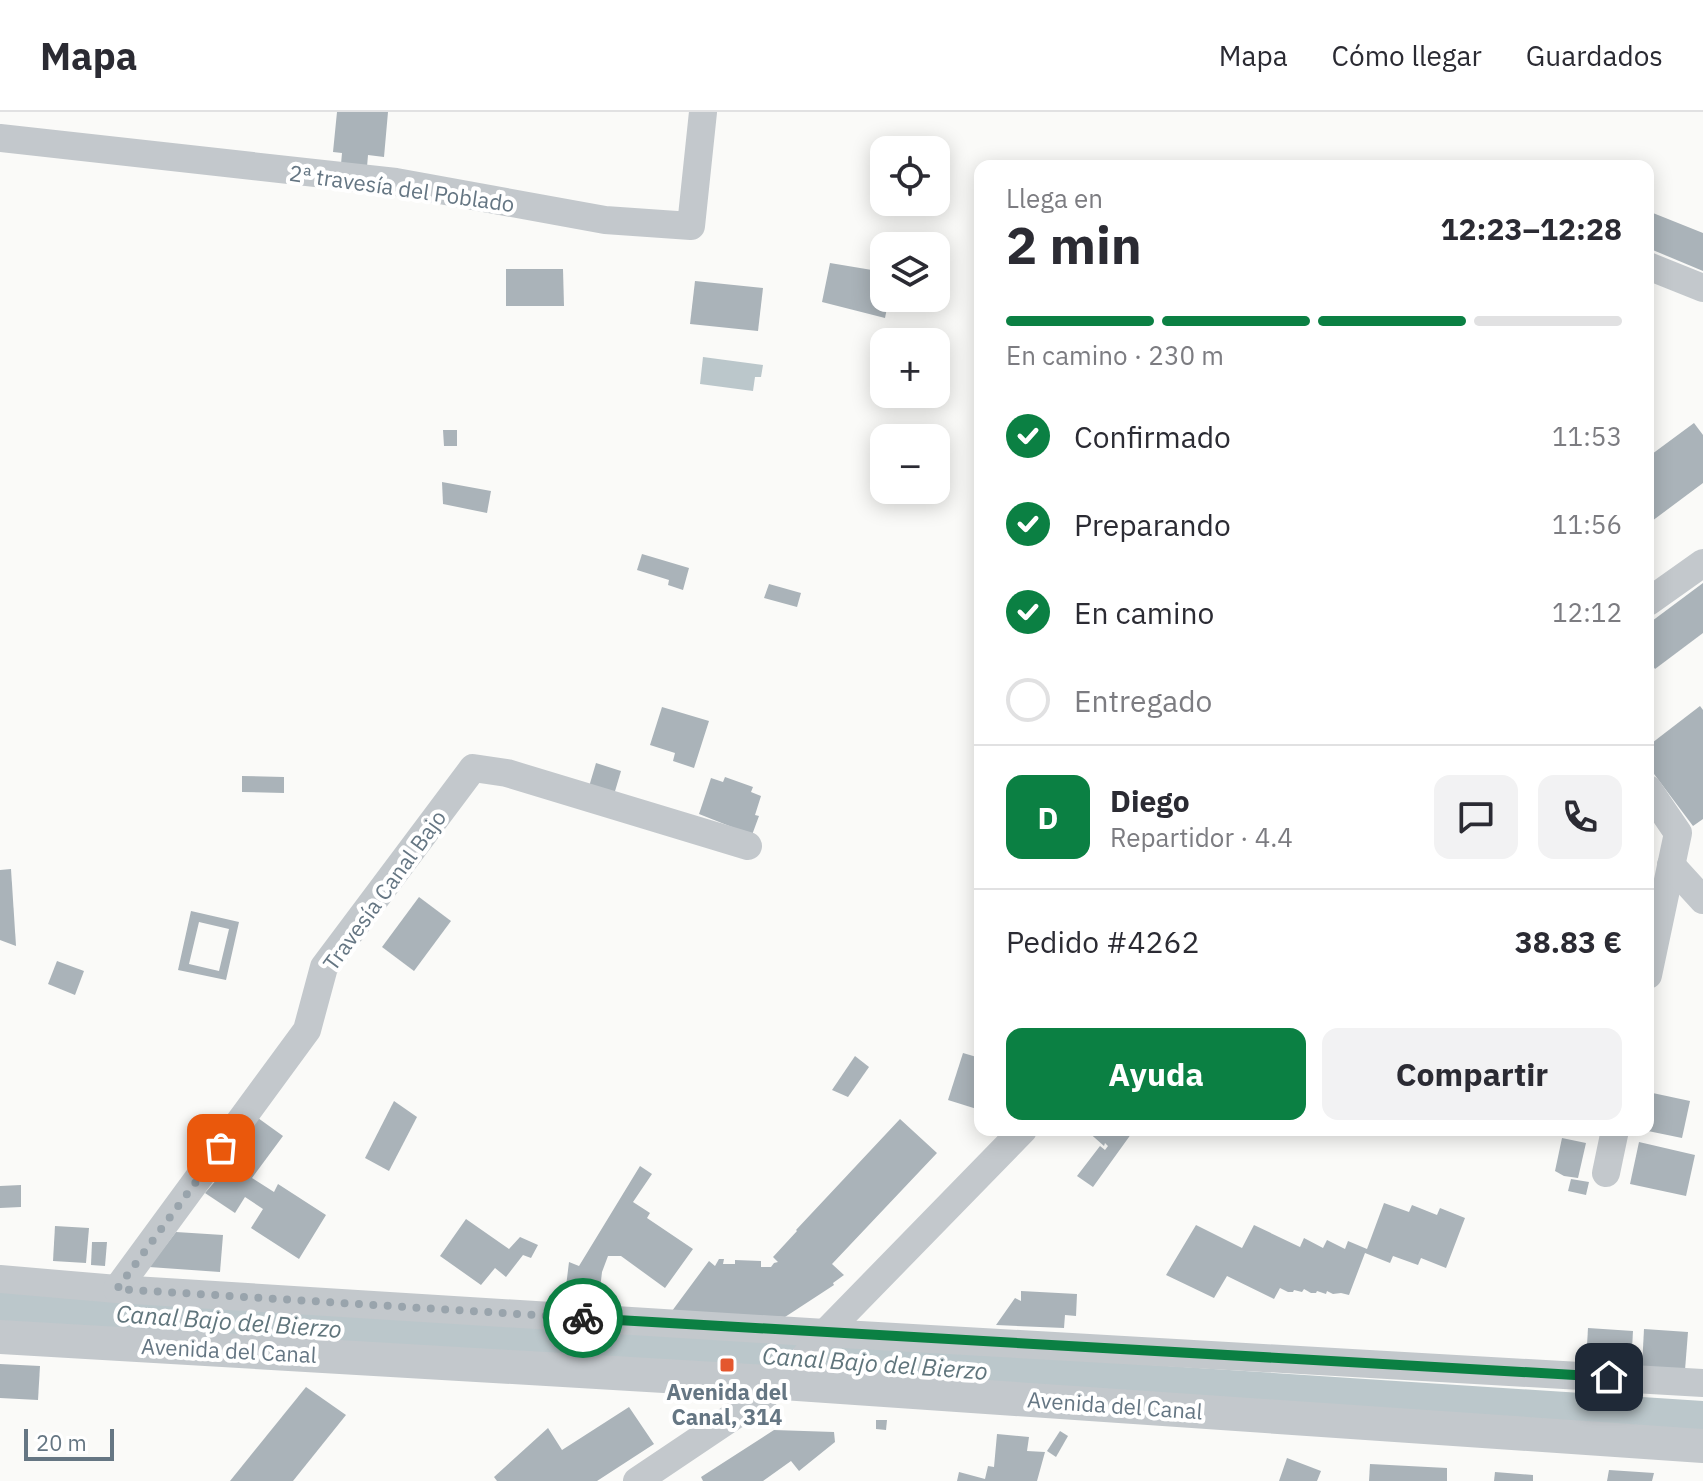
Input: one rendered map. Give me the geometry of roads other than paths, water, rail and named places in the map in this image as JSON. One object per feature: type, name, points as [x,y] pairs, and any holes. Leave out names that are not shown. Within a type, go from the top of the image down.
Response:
[{"type":"street","name":"2ª travesía del Poblado","points":[[0,138],[396,182],[605,220],[691,226],[703,112]]},
{"type":"street","points":[[1654,268],[1703,288]]},
{"type":"street","points":[[1654,598],[1703,563]]},
{"type":"street","name":"Travesía Canal Bajo","points":[[117,1289],[307,1030],[324,967],[473,768],[507,773],[748,846]]},
{"type":"street","points":[[1654,798],[1678,833],[1654,946]]},
{"type":"street","points":[[1671,865],[1703,900]]},
{"type":"street","points":[[637,1481],[783,1383],[825,1333],[1017,1136]]},
{"type":"street","points":[[1606,1173],[1614,1136]]},
{"type":"street","points":[[0,1279],[825,1333],[1703,1383]]},
{"type":"street","name":"Avenida del Canal","points":[[0,1337],[783,1383],[1703,1446]]},
{"type":"waterway","name":"Canal Bajo del Bierzo","points":[[0,1306],[1703,1417]]},
{"type":"place","name":"Avenida del Canal, 314","points":[[727,1365]]}]
